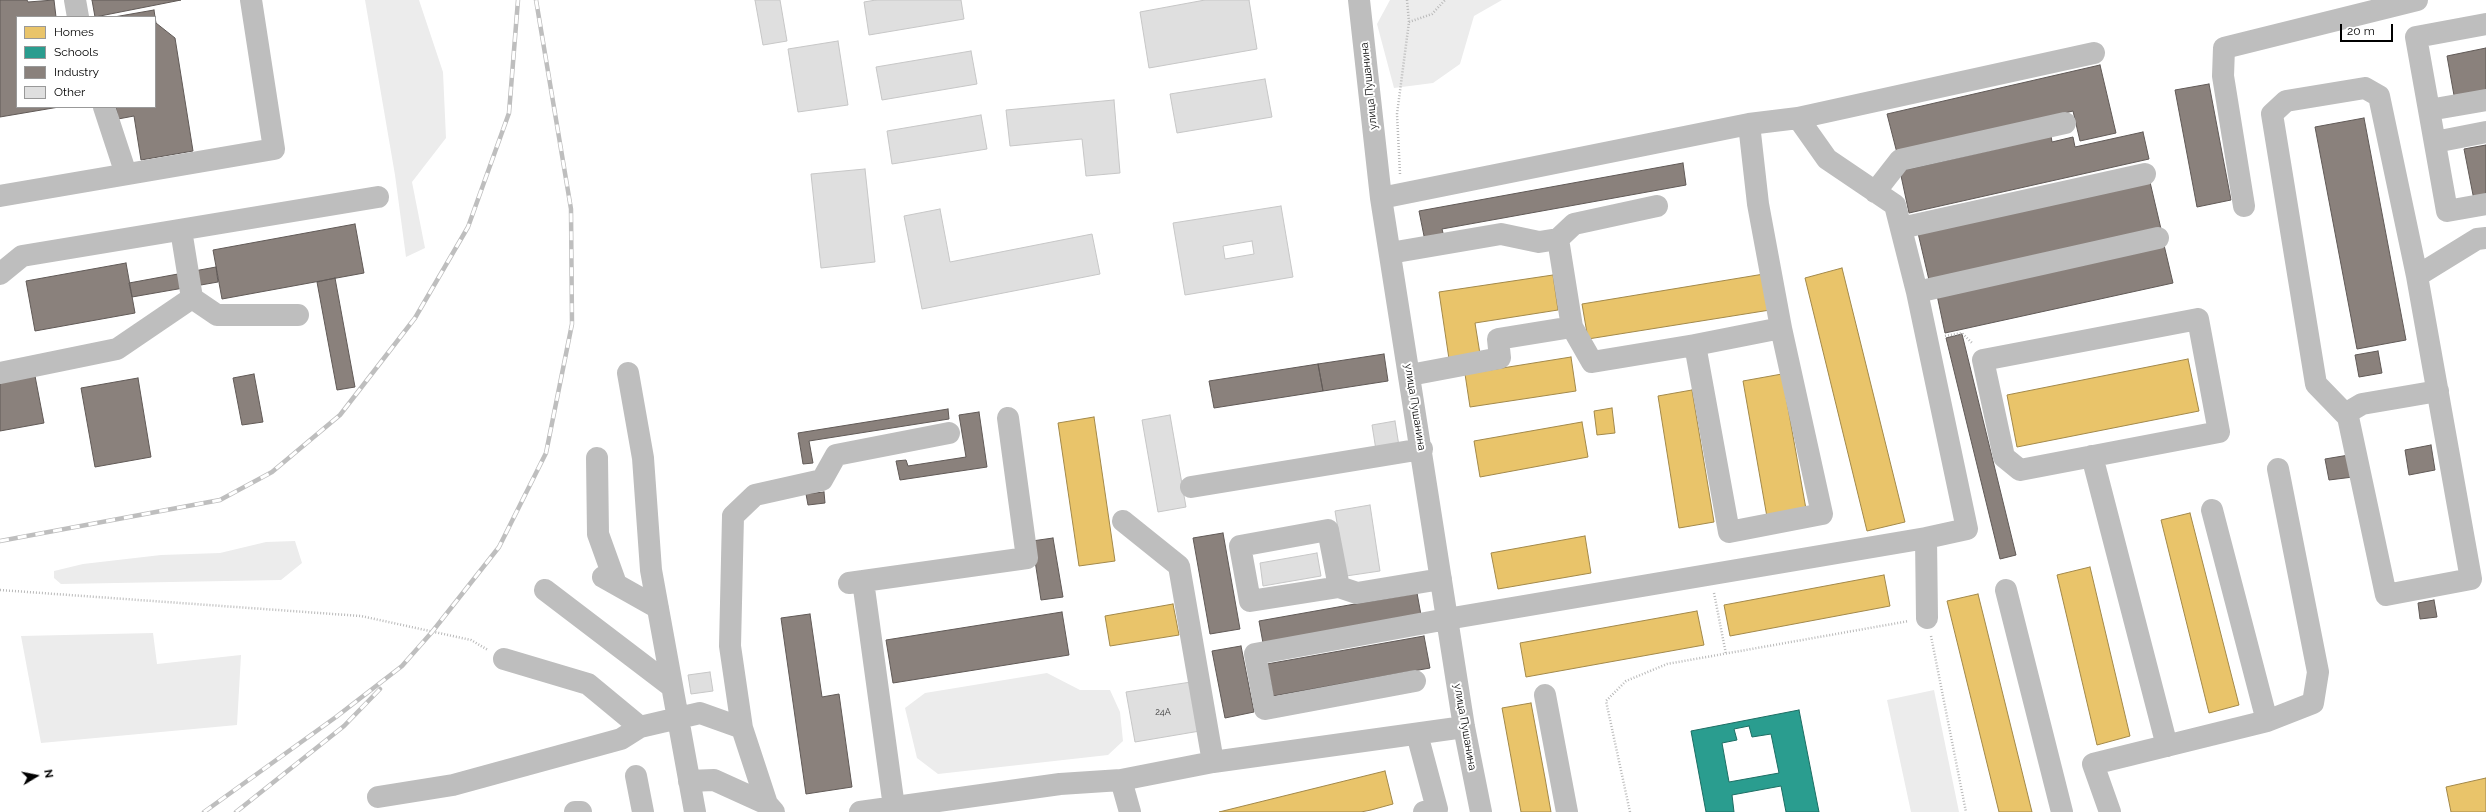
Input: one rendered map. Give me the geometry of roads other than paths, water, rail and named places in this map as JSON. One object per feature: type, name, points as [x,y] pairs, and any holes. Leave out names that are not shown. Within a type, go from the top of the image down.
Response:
[{"type":"street","points":[[75,0],[78,16]]},
{"type":"street","points":[[0,196],[274,148],[252,0]]},
{"type":"street","name":"улица Пушанина","points":[[1359,0],[1391,196],[1390,252],[1422,449],[1464,727],[1481,812]]},
{"type":"street","points":[[2244,206],[2223,76],[2224,48],[2417,0]]},
{"type":"street","points":[[2486,24],[2416,37],[2447,211],[2486,204]]},
{"type":"street","points":[[1391,196],[1749,124],[1798,118],[2094,53]]},
{"type":"street","points":[[2365,88],[2380,96],[2417,276],[2438,391],[2471,579],[2386,595],[2348,417],[2316,384],[2272,114],[2286,101],[2365,88]]},
{"type":"street","points":[[2429,110],[2486,100]]},
{"type":"street","points":[[104,108],[126,174]]},
{"type":"street","points":[[1415,681],[1265,710],[1255,654],[1448,619],[1926,538],[1967,529],[1917,292],[1895,206],[1826,159],[1798,118]]},
{"type":"street","points":[[1875,192],[1900,160],[2065,123]]},
{"type":"street","points":[[1695,345],[1729,532],[1822,514],[1782,328],[1758,204],[1749,124]]},
{"type":"street","points":[[2435,142],[2486,132]]},
{"type":"street","points":[[1901,228],[2145,174]]},
{"type":"street","points":[[0,274],[22,256],[378,197]]},
{"type":"street","points":[[1390,252],[1501,234],[1539,242],[1558,240],[1574,224],[1657,206]]},
{"type":"street","points":[[181,230],[192,298],[217,315],[298,315]]},
{"type":"street","points":[[1917,292],[2158,238]]},
{"type":"street","points":[[2417,276],[2477,239],[2486,238]]},
{"type":"street","points":[[1558,240],[1572,327],[1592,362],[1695,345],[1782,328]]},
{"type":"street","points":[[0,373],[117,349],[192,298]]},
{"type":"street","points":[[2198,318],[2219,432],[2092,456],[2020,470],[2004,457],[1983,360],[2198,318]]},
{"type":"street","points":[[1410,375],[1500,358],[1498,339],[1572,327]]},
{"type":"street","points":[[628,373],[643,458],[651,570],[676,719],[695,812]]},
{"type":"street","points":[[2345,414],[2362,404],[2438,391]]},
{"type":"street","points":[[894,807],[856,582],[1027,558],[1008,418]]},
{"type":"street","points":[[770,808],[742,728],[730,646],[733,516],[755,495],[822,480],[836,455],[949,433]]},
{"type":"street","points":[[1191,487],[1422,449]]},
{"type":"street","points":[[2092,456],[2167,746]]},
{"type":"street","points":[[597,458],[598,534],[607,579],[658,608]]},
{"type":"street","points":[[2110,812],[2093,764],[2267,721],[2313,703],[2318,672],[2278,469]]},
{"type":"street","points":[[2212,510],[2267,721]]},
{"type":"street","points":[[1124,521],[1179,566],[1213,762]]},
{"type":"street","points":[[1339,587],[1328,530],[1240,546],[1250,601],[1339,587],[1357,593],[1441,579]]},
{"type":"street","points":[[1926,538],[1927,618]]},
{"type":"street","points":[[545,590],[671,686]]},
{"type":"street","points":[[2006,590],[2062,812]]},
{"type":"street","points":[[504,659],[588,684],[640,727]]},
{"type":"street","points":[[1545,695],[1567,812]]},
{"type":"street","points":[[378,797],[453,785],[621,739],[640,727],[700,713],[742,728]]},
{"type":"street","points":[[860,812],[1060,784],[1121,780],[1213,762],[1464,727]]},
{"type":"street","points":[[1417,734],[1437,809],[1424,812]]},
{"type":"street","points":[[636,776],[643,812]]},
{"type":"street","points":[[689,781],[714,780],[770,808]]},
{"type":"street","points":[[1121,780],[1130,812]]},
{"type":"street","points":[[575,812],[580,812]]},
{"type":"railway","points":[[0,541],[220,500],[272,472],[340,415],[415,318],[468,227],[509,113],[518,0]]},
{"type":"railway","points":[[204,812],[336,717],[402,666],[432,632],[499,547],[546,453],[572,324],[571,209],[536,0]]},
{"type":"railway","points":[[236,812],[344,726],[380,689]]}]
